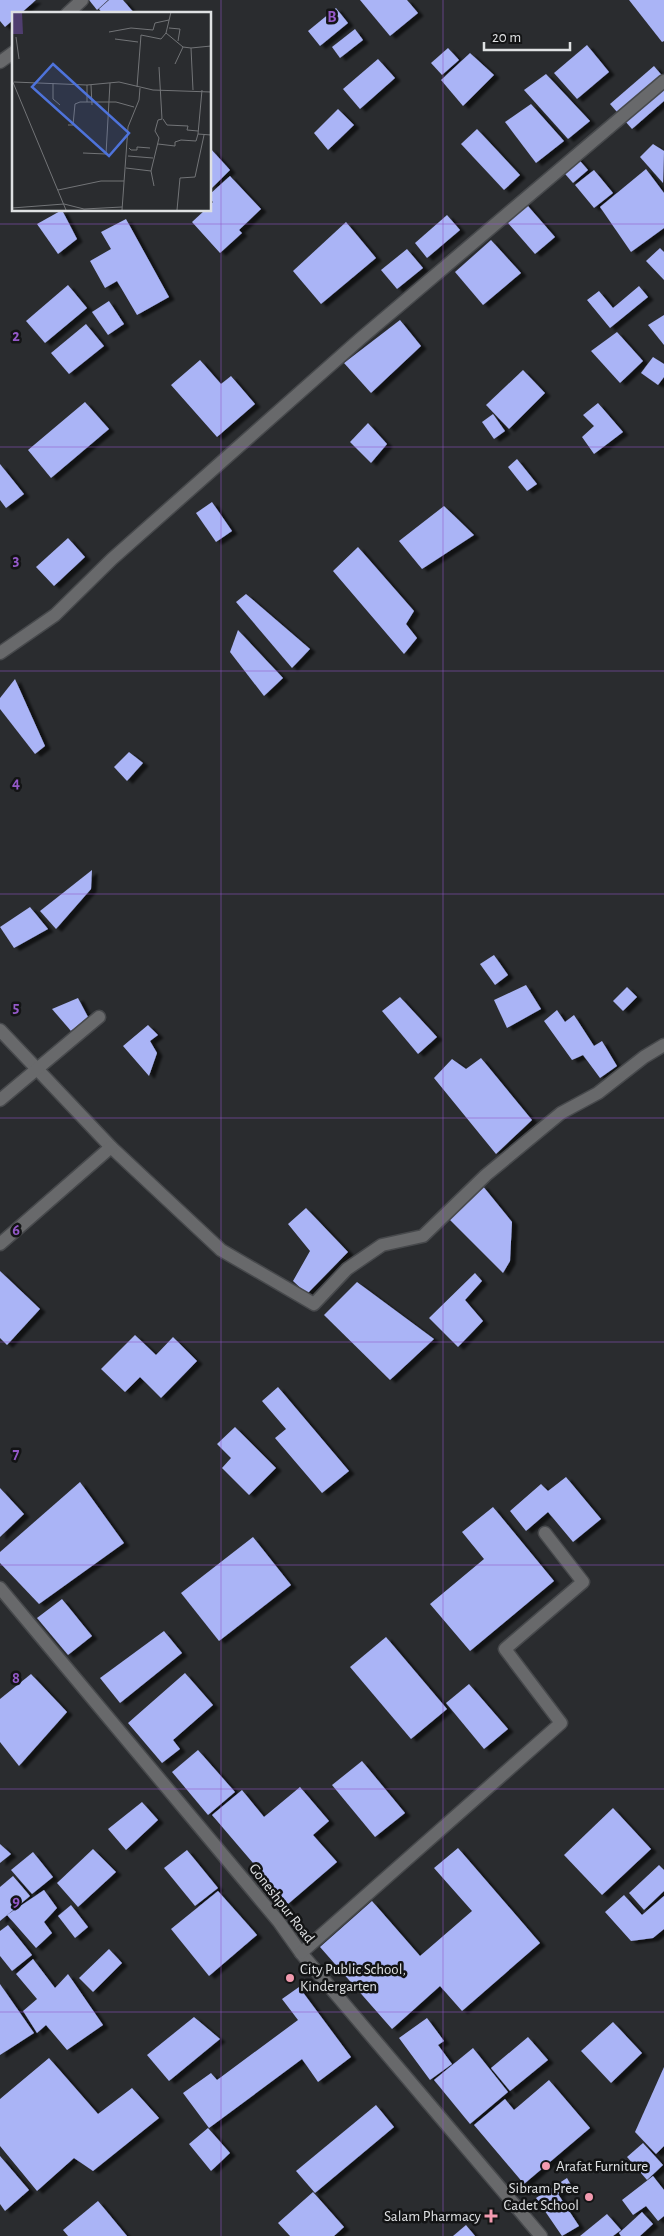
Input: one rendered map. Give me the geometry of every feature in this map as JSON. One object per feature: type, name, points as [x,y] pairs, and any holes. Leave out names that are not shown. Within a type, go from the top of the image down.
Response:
[{"type":"street","points":[[69,12],[82,0]]},
{"type":"street","points":[[0,62],[12,53]]},
{"type":"street","points":[[0,653],[55,616],[112,559],[360,338],[664,81]]},
{"type":"street","points":[[0,1100],[99,1017]]},
{"type":"street","points":[[0,1030],[38,1068],[111,1148],[221,1250],[314,1304],[347,1269],[382,1245],[423,1236],[486,1175],[561,1114],[598,1093],[644,1056],[664,1045]]},
{"type":"street","points":[[0,1244],[111,1148]]},
{"type":"street","points":[[301,1953],[561,1723],[505,1649],[583,1582],[545,1532]]},
{"type":"street","name":"Goneshpur Road","points":[[0,1588],[279,1922],[301,1953],[541,2236]]},
{"type":"building","points":[[0,0],[36,0],[22,12],[12,12],[12,21],[5,27],[0,21]]},
{"type":"building","points":[[89,0],[108,0],[97,10]]},
{"type":"building","points":[[109,0],[123,0],[133,12],[101,12],[99,9]]},
{"type":"building","points":[[360,0],[407,0],[418,13],[390,36]]},
{"type":"building","points":[[629,0],[664,0],[664,41],[662,42]]},
{"type":"building","points":[[336,8],[348,23],[320,46],[308,31]]},
{"type":"building","points":[[355,29],[363,40],[340,58],[332,47]]},
{"type":"building","points":[[587,45],[609,72],[577,99],[554,73]]},
{"type":"building","points":[[448,48],[459,60],[442,75],[431,63]]},
{"type":"building","points":[[470,53],[494,75],[463,106],[441,80]]},
{"type":"building","points":[[378,59],[395,78],[360,109],[343,89]]},
{"type":"building","points":[[654,66],[664,78],[664,101],[632,129],[610,104]]},
{"type":"building","points":[[546,74],[590,121],[568,139],[524,90]]},
{"type":"building","points":[[531,104],[564,141],[536,163],[505,122]]},
{"type":"building","points":[[338,109],[354,125],[328,150],[314,133]]},
{"type":"building","points":[[477,129],[520,175],[504,190],[461,144]]},
{"type":"building","points":[[653,144],[664,151],[663,183],[640,157]]},
{"type":"building","points":[[211,149],[230,170],[211,189]]},
{"type":"building","points":[[574,154],[588,170],[573,183],[559,167]]},
{"type":"building","points":[[646,169],[664,193],[664,228],[631,252],[600,207]]},
{"type":"building","points":[[594,170],[613,193],[594,208],[575,185]]},
{"type":"building","points":[[230,176],[261,209],[239,230],[242,233],[220,253],[192,222],[204,211],[211,211],[211,204],[213,202],[211,200],[211,193]]},
{"type":"building","points":[[521,198],[555,237],[535,254],[501,215]]},
{"type":"building","points":[[63,211],[77,239],[58,254],[37,224]]},
{"type":"building","points":[[447,215],[460,230],[427,258],[415,243]]},
{"type":"building","points":[[126,219],[169,297],[137,315],[117,281],[105,288],[90,261],[111,249],[101,232]]},
{"type":"building","points":[[346,222],[376,258],[321,304],[293,271]]},
{"type":"building","points":[[491,240],[521,273],[483,305],[455,272]]},
{"type":"building","points":[[660,248],[664,252],[664,280],[646,261]]},
{"type":"building","points":[[407,249],[423,268],[397,289],[381,270]]},
{"type":"building","points":[[68,285],[87,308],[45,343],[26,321]]},
{"type":"building","points":[[639,286],[648,297],[610,328],[587,300],[599,291],[613,308]]},
{"type":"building","points":[[109,301],[124,324],[108,335],[92,312]]},
{"type":"building","points":[[664,315],[664,345],[648,325]]},
{"type":"building","points":[[400,320],[421,346],[371,393],[344,363]]},
{"type":"building","points":[[86,324],[104,346],[69,374],[51,353]]},
{"type":"building","points":[[617,332],[643,361],[620,383],[591,351]]},
{"type":"building","points":[[653,357],[664,364],[664,377],[658,385],[641,373]]},
{"type":"building","points":[[200,360],[221,384],[231,376],[255,404],[217,437],[171,385]]},
{"type":"building","points":[[523,370],[545,393],[509,429],[486,405]]},
{"type":"building","points":[[85,402],[109,429],[51,478],[28,450]]},
{"type":"building","points":[[598,403],[623,432],[594,454],[582,437],[594,426],[583,415]]},
{"type":"building","points":[[493,414],[505,431],[494,439],[482,422]]},
{"type":"building","points":[[368,423],[387,444],[371,463],[350,442]]},
{"type":"building","points":[[517,459],[537,484],[527,491],[508,467]]},
{"type":"building","points":[[0,464],[24,494],[6,508],[0,500]]},
{"type":"building","points":[[212,502],[232,531],[216,542],[196,513]]},
{"type":"building","points":[[444,506],[474,535],[422,569],[399,541]]},
{"type":"building","points":[[68,538],[85,557],[54,586],[36,567]]},
{"type":"building","points":[[358,547],[414,611],[406,624],[417,638],[404,654],[333,571]]},
{"type":"building","points":[[246,594],[310,649],[292,668],[236,602]]},
{"type":"building","points":[[238,630],[283,678],[264,696],[230,652]]},
{"type":"building","points":[[15,679],[45,746],[35,754],[0,709],[0,698]]},
{"type":"building","points":[[129,752],[143,763],[127,781],[114,767]]},
{"type":"building","points":[[92,870],[91,889],[56,929],[40,911]]},
{"type":"building","points":[[30,907],[48,929],[14,948],[0,927]]},
{"type":"building","points":[[494,955],[508,975],[495,985],[480,964]]},
{"type":"building","points":[[526,985],[541,1009],[507,1028],[494,1000]]},
{"type":"building","points":[[627,987],[637,997],[623,1011],[613,1001]]},
{"type":"building","points":[[400,997],[437,1037],[418,1054],[382,1011]]},
{"type":"building","points":[[78,998],[88,1017],[71,1031],[52,1009]]},
{"type":"building","points":[[557,1010],[565,1022],[574,1015],[594,1046],[602,1041],[617,1066],[600,1078],[583,1055],[572,1060],[544,1021]]},
{"type":"building","points":[[148,1025],[158,1035],[150,1041],[157,1053],[149,1076],[123,1046]]},
{"type":"building","points":[[481,1058],[532,1120],[496,1154],[434,1078],[452,1059],[466,1069]]},
{"type":"building","points":[[482,1185],[512,1222],[510,1261],[503,1273],[448,1218]]},
{"type":"building","points":[[306,1208],[348,1252],[307,1294],[293,1281],[310,1251],[288,1224]]},
{"type":"building","points":[[0,1271],[40,1309],[7,1345],[0,1338]]},
{"type":"building","points":[[475,1273],[482,1281],[465,1300],[483,1321],[458,1347],[429,1318]]},
{"type":"building","points":[[357,1282],[434,1339],[390,1380],[324,1315]]},
{"type":"building","points":[[135,1335],[156,1355],[173,1337],[197,1361],[161,1398],[140,1377],[125,1392],[101,1369]]},
{"type":"building","points":[[278,1387],[349,1471],[322,1493],[275,1438],[286,1429],[262,1401]]},
{"type":"building","points":[[235,1427],[276,1468],[249,1495],[222,1468],[231,1458],[217,1444]]},
{"type":"building","points":[[566,1477],[601,1519],[573,1542],[548,1512],[526,1531],[510,1511],[541,1484],[548,1491]]},
{"type":"building","points":[[80,1482],[124,1543],[39,1604],[0,1563],[0,1552]]},
{"type":"building","points":[[0,1488],[24,1514],[0,1537]]},
{"type":"building","points":[[493,1507],[554,1581],[470,1651],[430,1604],[484,1559],[462,1532]]},
{"type":"building","points":[[253,1537],[291,1585],[219,1641],[181,1593]]},
{"type":"building","points":[[62,1599],[92,1636],[68,1655],[37,1618]]},
{"type":"building","points":[[164,1631],[182,1653],[120,1703],[100,1678]]},
{"type":"building","points":[[386,1637],[447,1709],[411,1739],[350,1667]]},
{"type":"building","points":[[185,1673],[213,1705],[173,1740],[180,1749],[162,1763],[128,1723]]},
{"type":"building","points":[[31,1674],[67,1712],[19,1766],[0,1742],[0,1699]]},
{"type":"building","points":[[469,1684],[508,1729],[484,1749],[446,1703]]},
{"type":"building","points":[[198,1750],[235,1792],[208,1815],[172,1772]]},
{"type":"building","points":[[362,1761],[405,1813],[375,1837],[332,1785]]},
{"type":"building","points":[[300,1787],[329,1821],[313,1835],[337,1862],[288,1904],[212,1815],[242,1790],[264,1817]]},
{"type":"building","points":[[142,1802],[158,1820],[126,1850],[108,1829]]},
{"type":"building","points":[[613,1808],[651,1849],[602,1895],[564,1855]]},
{"type":"building","points":[[0,1844],[11,1854],[0,1863]]},
{"type":"building","points":[[458,1848],[540,1943],[462,2011],[440,1986],[392,2029],[320,1947],[372,1901],[420,1956],[472,1911],[434,1868]]},
{"type":"building","points":[[93,1849],[116,1872],[78,1907],[57,1883]]},
{"type":"building","points":[[187,1850],[218,1888],[195,1906],[164,1868]]},
{"type":"building","points":[[33,1852],[53,1877],[32,1894],[11,1870]]},
{"type":"building","points":[[659,1865],[664,1870],[664,1891],[644,1910],[629,1893]]},
{"type":"building","points":[[13,1876],[30,1896],[0,1921],[0,1887]]},
{"type":"building","points":[[44,1890],[57,1908],[44,1922],[52,1933],[36,1948],[7,1915]]},
{"type":"building","points":[[218,1891],[257,1935],[209,1976],[171,1929]]},
{"type":"building","points":[[624,1895],[642,1915],[664,1896],[664,1929],[653,1938],[631,1941],[605,1912]]},
{"type":"building","points":[[71,1905],[88,1927],[75,1938],[58,1916]]},
{"type":"building","points":[[8,1925],[32,1955],[12,1971],[0,1956],[0,1931]]},
{"type":"building","points":[[109,1949],[122,1963],[93,1992],[79,1978]]},
{"type":"building","points":[[33,1959],[55,1988],[68,1974],[103,2025],[67,2050],[46,2025],[37,2033],[23,2011],[37,1999],[16,1974]]},
{"type":"building","points":[[0,1984],[34,2033],[0,2055]]},
{"type":"building","points":[[299,1987],[351,2057],[318,2082],[302,2059],[209,2128],[183,2093],[211,2073],[217,2080],[298,2020],[282,1999]]},
{"type":"building","points":[[194,2017],[220,2039],[169,2081],[147,2055]]},
{"type":"building","points":[[427,2018],[444,2041],[438,2045],[452,2064],[430,2080],[399,2038]]},
{"type":"building","points":[[613,2022],[642,2053],[611,2083],[581,2051]]},
{"type":"building","points":[[528,2037],[548,2060],[510,2091],[491,2068]]},
{"type":"building","points":[[473,2048],[508,2092],[470,2124],[434,2080]]},
{"type":"building","points":[[49,2058],[98,2114],[132,2088],[159,2118],[93,2171],[74,2158],[37,2191],[0,2146],[0,2099]]},
{"type":"building","points":[[664,2067],[664,2146],[656,2154],[635,2132]]},
{"type":"building","points":[[549,2080],[590,2128],[524,2184],[474,2125],[505,2099],[514,2110]]},
{"type":"building","points":[[376,2105],[394,2127],[315,2193],[296,2171]]},
{"type":"building","points":[[208,2128],[230,2153],[211,2171],[189,2144]]},
{"type":"building","points":[[643,2143],[663,2165],[647,2180],[627,2157]]},
{"type":"building","points":[[0,2156],[29,2190],[5,2211],[0,2204]]},
{"type":"building","points":[[653,2176],[664,2190],[664,2216],[658,2221],[646,2206],[633,2215],[622,2200]]},
{"type":"building","points":[[567,2178],[571,2185],[558,2194],[579,2226],[562,2236],[536,2198]]},
{"type":"building","points":[[313,2192],[344,2227],[334,2236],[290,2236],[278,2223]]},
{"type":"building","points":[[98,2201],[127,2236],[68,2236],[63,2230]]},
{"type":"building","points":[[642,2212],[653,2224],[640,2236],[621,2236],[619,2233]]},
{"type":"building","points":[[607,2214],[621,2230],[613,2236],[580,2236]]},
{"type":"building","points":[[466,2225],[475,2236],[453,2236]]},
{"type":"place","name":"City Public School, Kindergarten","points":[[290,1978]]},
{"type":"place","name":"Arafat Furniture","points":[[546,2166]]},
{"type":"place","name":"Sibram Pree Cadet School","points":[[589,2197]]},
{"type":"place","name":"Salam Pharmacy","points":[[491,2216]]}]
